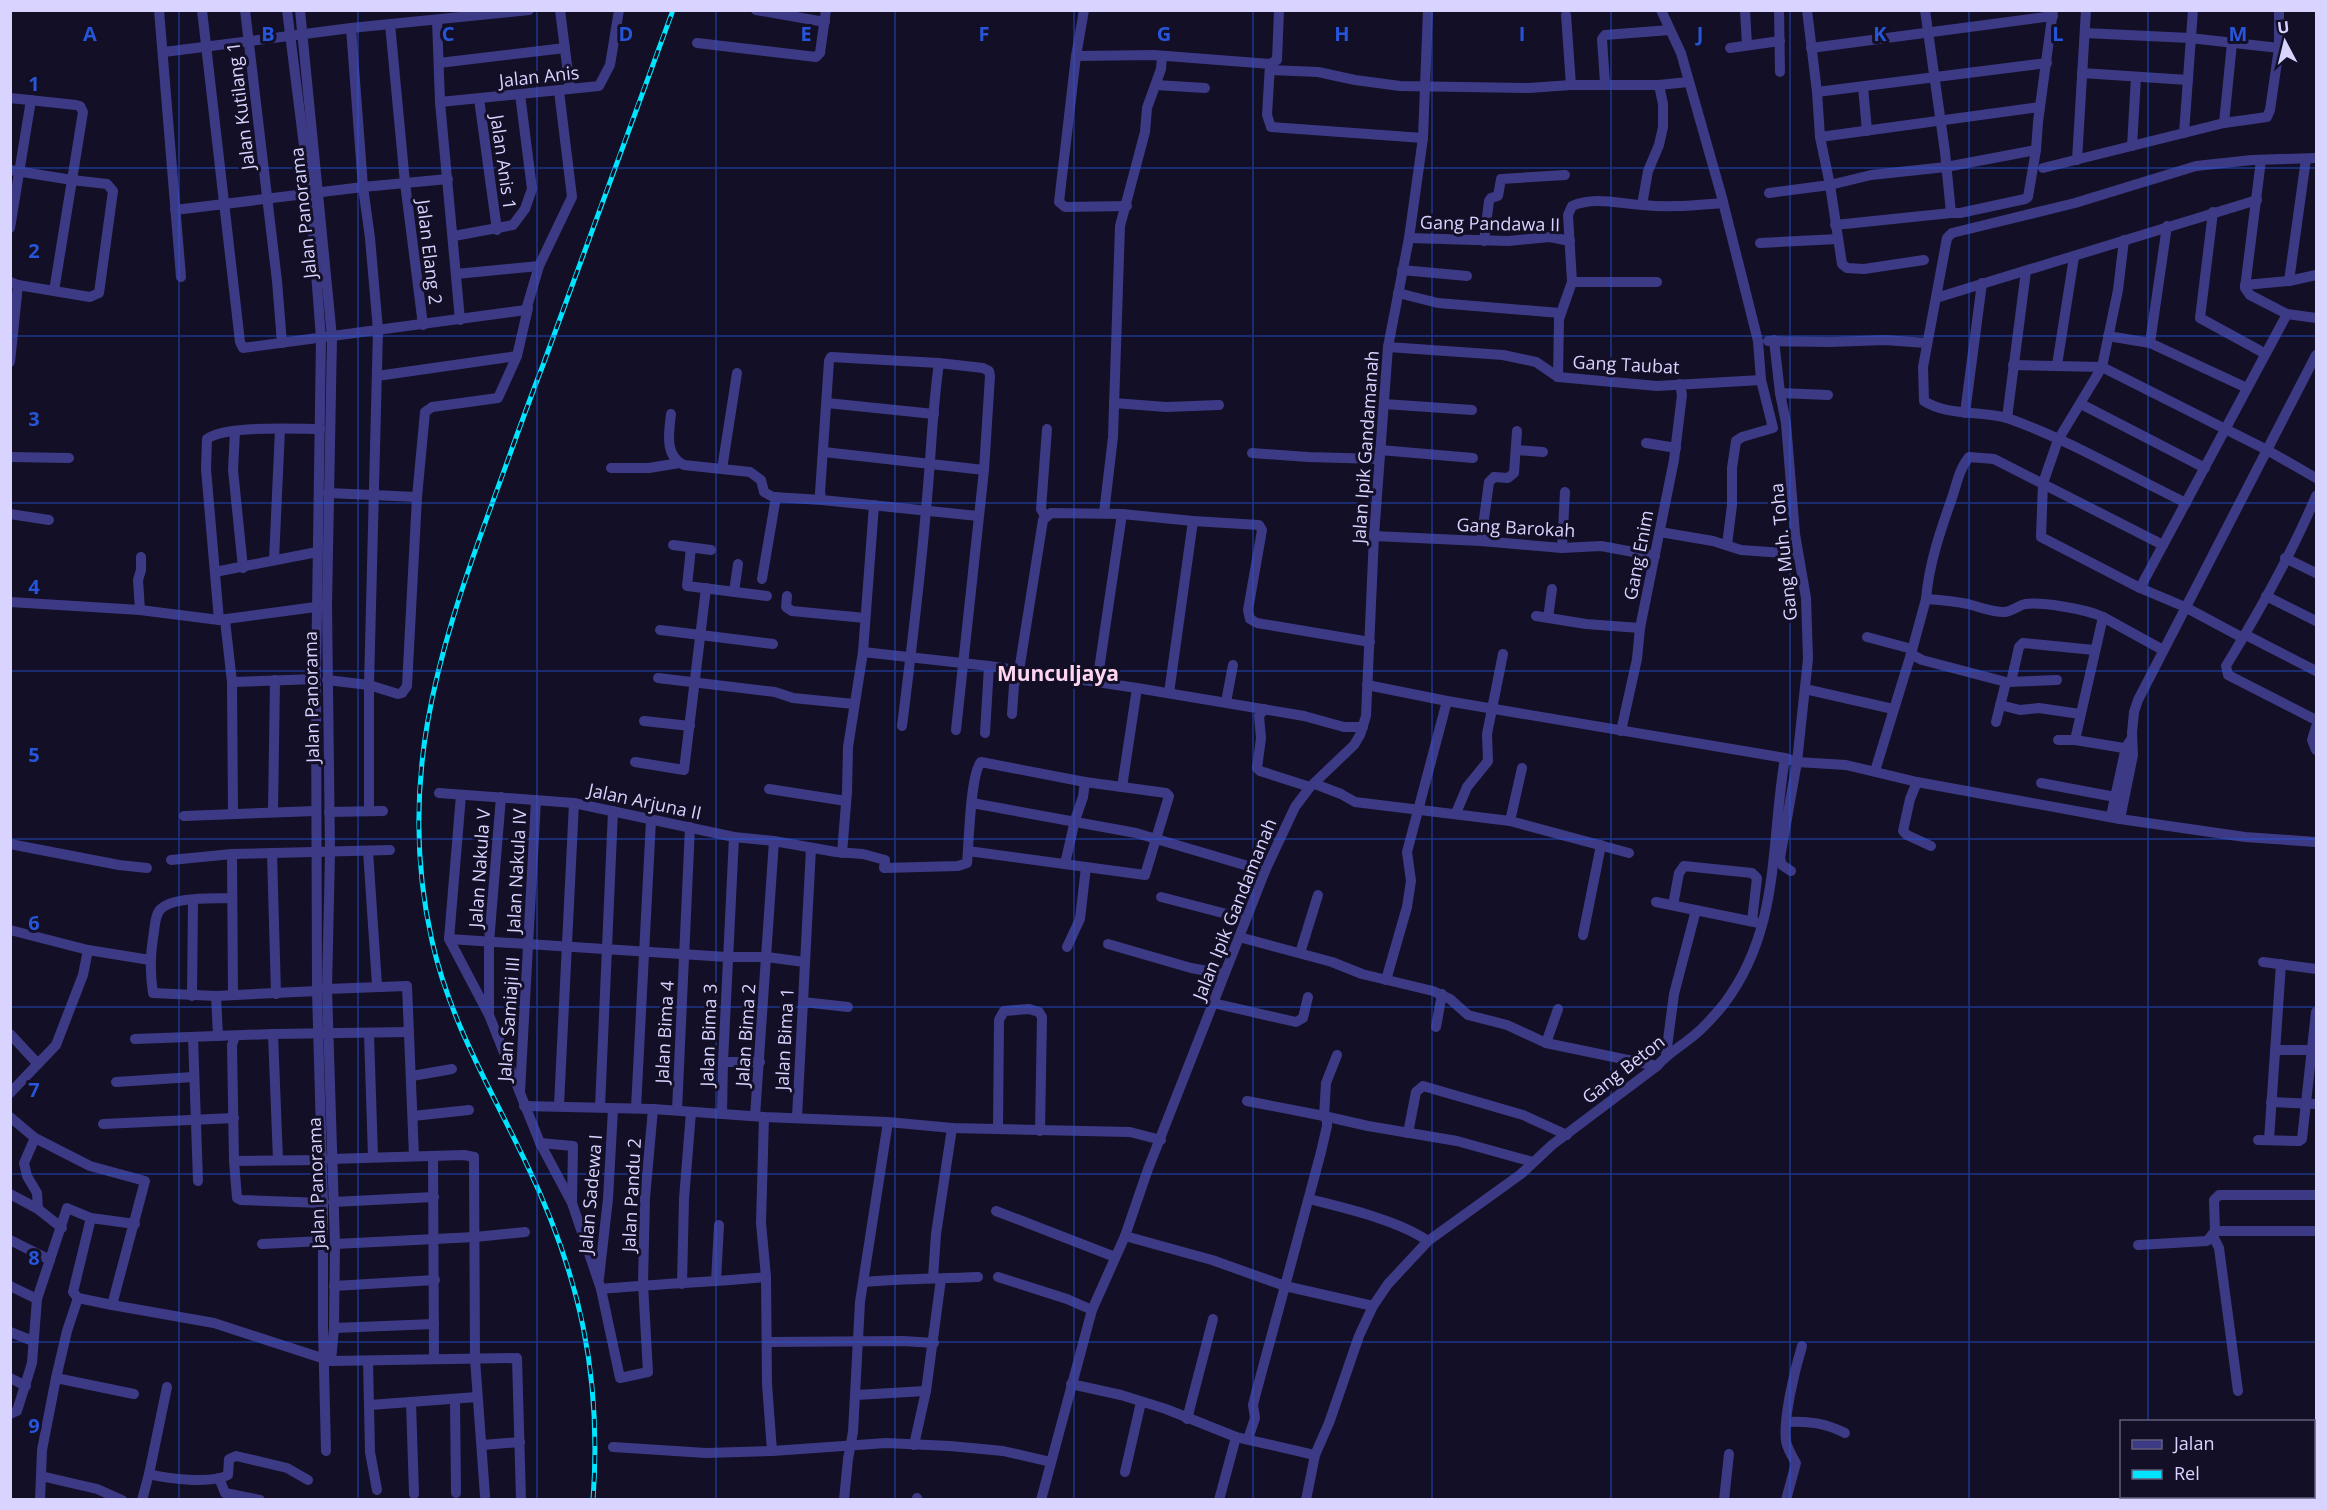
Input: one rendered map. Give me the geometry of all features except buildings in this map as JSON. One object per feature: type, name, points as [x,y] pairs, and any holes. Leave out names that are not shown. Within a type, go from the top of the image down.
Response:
[{"type":"street","points":[[159,10],[181,278]]},
{"type":"street","points":[[202,10],[208,45],[242,346],[245,348],[326,338],[524,311],[528,308]]},
{"type":"street","name":"Jalan Kutilang 1","points":[[245,10],[282,343]]},
{"type":"street","points":[[287,10],[313,193]]},
{"type":"street","name":"Jalan Panorama","points":[[300,10],[326,338],[328,493],[321,680],[330,852],[322,990]]},
{"type":"street","points":[[164,52],[430,17],[528,10]]},
{"type":"street","points":[[232,682],[321,680],[369,685],[398,694],[402,693],[407,686],[417,497],[427,409],[498,398],[517,356],[539,266],[569,207],[573,191],[565,90],[565,48],[560,10]]},
{"type":"street","name":"Jalan Anis","points":[[440,102],[599,86],[610,66],[620,10]]},
{"type":"street","points":[[697,43],[816,57],[820,53],[825,16],[756,10]]},
{"type":"street","points":[[1084,10],[1076,56],[1059,202],[1065,207],[1127,206]]},
{"type":"street","points":[[1279,10],[1277,60],[1270,67],[1267,115],[1271,127],[1423,138]]},
{"type":"street","name":"Jalan Ipik Gandamanah","points":[[1041,1500],[1092,1310],[1125,1236],[1148,1169],[1264,871],[1289,816],[1312,786],[1354,745],[1363,727],[1367,708],[1374,537],[1388,347],[1409,238],[1423,138],[1428,10]]},
{"type":"street","points":[[1661,10],[1681,53],[1723,203],[1767,341],[1761,380],[1773,428],[1736,441],[1727,545]]},
{"type":"street","points":[[1745,10],[1747,45]]},
{"type":"street","points":[[1779,10],[1780,72]]},
{"type":"street","points":[[1807,10],[1820,137],[1842,264],[1847,268],[1864,269],[1924,260]]},
{"type":"street","points":[[1925,10],[1951,213]]},
{"type":"street","points":[[2077,160],[2086,10]]},
{"type":"street","points":[[2184,133],[2193,10]]},
{"type":"street","points":[[2043,168],[2224,123],[2263,119],[2269,115],[2279,48],[2279,10]]},
{"type":"street","points":[[1811,48],[2053,13],[2036,150],[2028,196],[2025,199],[1960,213],[1835,225]]},
{"type":"street","points":[[1566,15],[1570,85]]},
{"type":"street","points":[[430,17],[439,63],[440,102],[460,320]]},
{"type":"street","name":"Jalan Elang 2","points":[[390,24],[405,183],[423,325]]},
{"type":"street","points":[[351,28],[363,187],[378,330],[369,685],[369,810]]},
{"type":"street","points":[[1605,83],[1602,39],[1605,35],[1670,30]]},
{"type":"street","points":[[2085,33],[2190,38],[2279,48]]},
{"type":"street","points":[[1730,48],[1780,40]]},
{"type":"street","points":[[2224,123],[2232,43]]},
{"type":"street","points":[[439,63],[565,48]]},
{"type":"street","points":[[1076,56],[1161,56],[1308,71],[1377,83],[1424,86],[1529,88],[1605,83],[1659,85],[1688,82]]},
{"type":"street","points":[[1104,513],[1113,436],[1120,226],[1145,132],[1147,108],[1161,69],[1161,56]]},
{"type":"street","points":[[1816,92],[2047,63]]},
{"type":"street","points":[[2082,73],[2188,80]]},
{"type":"street","points":[[2132,146],[2136,77]]},
{"type":"street","points":[[1156,85],[1205,88]]},
{"type":"street","points":[[1642,206],[1648,171],[1659,145],[1662,127],[1663,104],[1659,85]]},
{"type":"street","points":[[1863,87],[1867,131]]},
{"type":"street","points":[[454,236],[497,230],[515,224],[525,208],[531,192],[520,94]]},
{"type":"street","points":[[10,98],[76,105],[83,112],[54,291]]},
{"type":"street","name":"Jalan Anis 1","points":[[479,99],[497,230]]},
{"type":"street","points":[[10,228],[15,171],[31,100]]},
{"type":"street","points":[[1820,137],[2040,107]]},
{"type":"street","points":[[1769,193],[1830,185],[1870,175],[1946,167],[2036,150]]},
{"type":"street","points":[[2186,503],[2058,440],[2007,418],[1965,413],[1924,402],[1922,375],[1926,343],[1947,238],[1952,233],[2075,203],[2196,166],[2261,160],[2311,159],[2289,281]]},
{"type":"street","points":[[2261,160],[2245,285],[2250,295],[2287,314],[2316,318]]},
{"type":"street","points":[[10,362],[14,284],[90,297],[99,293],[113,191],[107,184],[15,171]]},
{"type":"street","points":[[1484,241],[1489,201],[1498,196],[1501,178],[1565,175]]},
{"type":"street","points":[[176,210],[448,179]]},
{"type":"street","points":[[1558,377],[1560,312],[1572,282],[1568,215],[1570,210],[1577,204],[1607,200],[1642,206],[1680,207],[1723,203]]},
{"type":"street","points":[[1936,298],[2257,200]]},
{"type":"street","points":[[2212,212],[2200,318],[2264,353]]},
{"type":"street","points":[[2150,343],[2167,226]]},
{"type":"street","name":"Gang Pandawa II","points":[[1409,238],[1484,241],[1550,237],[1570,241]]},
{"type":"street","points":[[1760,243],[1838,239]]},
{"type":"street","points":[[2124,240],[2118,290],[2102,367],[2058,440],[2043,483],[2041,537],[2140,588],[2316,671]]},
{"type":"street","points":[[2057,365],[2074,257]]},
{"type":"street","points":[[456,274],[539,266]]},
{"type":"street","points":[[1402,270],[1467,276]]},
{"type":"street","points":[[2007,418],[2026,271]]},
{"type":"street","points":[[2245,285],[2289,281],[2316,275]]},
{"type":"street","points":[[1572,282],[1657,282]]},
{"type":"street","points":[[1965,413],[1982,283]]},
{"type":"street","points":[[1398,293],[1438,303],[1560,312]]},
{"type":"street","points":[[2140,588],[2264,353],[2287,314]]},
{"type":"street","points":[[2108,336],[2150,343],[2247,388]]},
{"type":"street","points":[[10,602],[141,610],[222,620],[322,606],[317,552],[320,429],[326,338]]},
{"type":"street","points":[[1767,341],[1885,340],[1926,343]]},
{"type":"street","name":"Gang Muh. Toha","points":[[1767,341],[1786,423],[1791,553],[1806,598],[1807,620],[1808,659],[1797,762],[1780,858],[1782,865],[1791,871]]},
{"type":"street","name":"Gang Taubat","points":[[1388,347],[1503,355],[1536,362],[1558,377],[1657,386],[1761,380]]},
{"type":"street","points":[[2119,818],[2134,712],[2138,700],[2316,355]]},
{"type":"street","points":[[377,376],[517,356]]},
{"type":"street","points":[[822,500],[820,493],[831,357],[939,363],[983,368],[990,373],[984,470],[956,730]]},
{"type":"street","points":[[902,726],[926,509],[939,363]]},
{"type":"street","points":[[2013,365],[2102,367],[2267,450],[2316,478]]},
{"type":"street","points":[[722,469],[736,373]]},
{"type":"street","name":"Gang Enim","points":[[1621,731],[1637,659],[1640,628],[1676,448],[1682,395],[1680,384]]},
{"type":"street","points":[[1780,393],[1828,395]]},
{"type":"street","points":[[827,403],[934,414]]},
{"type":"street","points":[[1114,403],[1166,406],[1219,405]]},
{"type":"street","points":[[2081,404],[2205,468]]},
{"type":"street","points":[[1384,405],[1472,410]]},
{"type":"street","points":[[671,414],[670,448],[679,463]]},
{"type":"street","points":[[274,560],[280,429]]},
{"type":"street","points":[[233,813],[232,682],[216,572],[206,470],[207,439],[235,431],[320,429]]},
{"type":"street","points":[[1012,714],[1014,685],[1019,671],[1045,516],[1041,509],[1047,429]]},
{"type":"street","points":[[235,431],[233,470],[243,568]]},
{"type":"street","points":[[1481,541],[1489,482],[1494,477],[1511,476],[1517,450],[1517,431]]},
{"type":"street","points":[[1646,442],[1676,448]]},
{"type":"street","points":[[1517,450],[1543,452]]},
{"type":"street","points":[[824,452],[984,470]]},
{"type":"street","points":[[1252,453],[1320,458],[1380,454],[1473,458]]},
{"type":"street","points":[[10,457],[69,458]]},
{"type":"street","points":[[1875,771],[1926,599],[1928,578],[1946,512],[1963,464],[1968,457],[1994,459],[2163,545]]},
{"type":"street","points":[[611,468],[650,468],[679,463],[750,472],[761,480],[764,492],[776,497],[926,509],[978,516]]},
{"type":"street","points":[[1562,548],[1564,492]]},
{"type":"street","points":[[328,493],[417,497]]},
{"type":"street","points":[[2316,496],[2306,522],[2226,666],[2228,675],[2316,720]]},
{"type":"street","points":[[762,579],[776,497]]},
{"type":"street","points":[[842,853],[848,747],[863,652],[874,505]]},
{"type":"street","points":[[1045,516],[1051,513],[1104,513],[1261,526],[1257,569],[1248,610],[1250,619],[1257,623],[1370,642]]},
{"type":"street","points":[[10,514],[49,520]]},
{"type":"street","points":[[1097,683],[1122,514]]},
{"type":"street","points":[[1169,693],[1193,521]]},
{"type":"street","points":[[2306,522],[2316,527]]},
{"type":"street","points":[[1660,532],[1681,534],[1741,550],[1791,553]]},
{"type":"street","name":"Gang Barokah","points":[[1374,537],[1481,541],[1562,548],[1600,546],[1655,556]]},
{"type":"street","points":[[673,545],[711,550]]},
{"type":"street","points":[[691,548],[687,586],[768,596]]},
{"type":"street","points":[[216,572],[317,552]]},
{"type":"street","points":[[141,557],[138,580],[141,610]]},
{"type":"street","points":[[2285,558],[2316,573]]},
{"type":"street","points":[[734,592],[738,564]]},
{"type":"street","points":[[635,762],[684,770],[706,588]]},
{"type":"street","points":[[1548,618],[1552,589]]},
{"type":"street","points":[[788,596],[786,607],[792,611],[865,618]]},
{"type":"street","points":[[2266,596],[2316,621]]},
{"type":"street","points":[[1926,599],[1968,604],[2004,612],[2010,612],[2020,605],[2035,604],[2090,612],[2163,650]]},
{"type":"street","points":[[1536,616],[1586,624],[1640,628]]},
{"type":"street","points":[[2075,740],[2103,617]]},
{"type":"street","points":[[660,630],[773,644]]},
{"type":"street","points":[[1867,637],[1911,651],[1922,660],[2008,682],[2057,680]]},
{"type":"street","points":[[1996,722],[2019,647],[2023,643],[2094,650]]},
{"type":"street","points":[[863,652],[989,666],[1137,688],[1304,716],[1344,727],[1363,727]]},
{"type":"street","points":[[1456,813],[1467,787],[1488,761],[1486,741],[1503,654]]},
{"type":"street","points":[[1226,702],[1233,665]]},
{"type":"street","points":[[986,733],[989,666]]},
{"type":"street","points":[[658,678],[775,692],[793,698],[854,704]]},
{"type":"street","points":[[273,812],[275,680]]},
{"type":"street","points":[[321,680],[316,811],[328,1202],[323,1241],[328,1360],[326,1451]]},
{"type":"street","points":[[1368,685],[1491,709],[1785,758],[1797,762],[1829,763],[1875,771],[1917,782],[2119,818],[2245,837],[2316,842]]},
{"type":"street","points":[[1122,787],[1137,688]]},
{"type":"street","points":[[1805,689],[1893,709]]},
{"type":"street","points":[[1386,980],[1410,889],[1407,852],[1447,701]]},
{"type":"street","points":[[2000,705],[2020,710],[2039,708],[2080,714]]},
{"type":"street","points":[[1264,709],[1259,716],[1261,738],[1257,768],[1260,771],[1341,794],[1355,802],[1510,821],[1629,854]]},
{"type":"street","points":[[644,721],[690,726]]},
{"type":"street","points":[[2316,727],[2312,740],[2316,750]]},
{"type":"street","points":[[2058,740],[2130,745]]},
{"type":"street","points":[[2119,818],[2115,797],[2130,745]]},
{"type":"street","name":"Gang Beton","points":[[1306,1500],[1312,1462],[1329,1423],[1359,1336],[1373,1306],[1388,1284],[1428,1241],[1521,1174],[1552,1144],[1657,1066],[1666,1055],[1693,1037],[1724,1004],[1758,941],[1757,922],[1774,867],[1775,826],[1785,758]]},
{"type":"street","points":[[981,762],[1122,787],[1166,793],[1169,796],[1145,875],[968,851],[977,768],[981,762]]},
{"type":"street","points":[[1510,821],[1522,768]]},
{"type":"street","points":[[1065,864],[1085,782]]},
{"type":"street","points":[[1917,782],[1910,799],[1903,831],[1931,846]]},
{"type":"street","points":[[2041,783],[2115,797]]},
{"type":"street","points":[[768,789],[846,801]]},
{"type":"street","name":"Jalan Arjuna II","points":[[439,793],[574,803],[734,837],[863,854],[885,860],[884,868],[965,865],[968,851]]},
{"type":"street","points":[[461,795],[449,939],[489,1015],[540,1143],[572,1203],[600,1285],[682,1284],[766,1277]]},
{"type":"street","name":"Jalan Nakula V","points":[[489,1015],[489,942],[501,797]]},
{"type":"street","name":"Jalan Nakula IV","points":[[529,944],[536,800]]},
{"type":"street","points":[[559,1105],[574,803]]},
{"type":"street","points":[[972,803],[1075,820],[1155,838],[1264,871]]},
{"type":"street","points":[[184,816],[316,811]]},
{"type":"street","points":[[329,812],[383,811]]},
{"type":"street","points":[[600,1107],[613,812]]},
{"type":"street","points":[[636,1108],[651,820]]},
{"type":"street","name":"Jalan Bima 4","points":[[676,1110],[690,827]]},
{"type":"street","name":"Jalan Bima 3","points":[[722,1114],[734,837]]},
{"type":"street","name":"Jalan Bima 2","points":[[772,1451],[767,1384],[768,1341],[761,1223],[759,1116],[760,1062],[774,841]]},
{"type":"street","points":[[10,844],[119,865],[147,868]]},
{"type":"street","points":[[1583,935],[1601,845]]},
{"type":"street","name":"Jalan Bima 1","points":[[797,1117],[811,848]]},
{"type":"street","points":[[171,860],[232,854],[390,850]]},
{"type":"street","points":[[368,851],[377,986]]},
{"type":"street","points":[[272,853],[276,994]]},
{"type":"street","points":[[232,854],[230,898],[233,995]]},
{"type":"street","points":[[1656,902],[1673,906],[1757,922],[1757,878],[1755,874],[1749,872],[1684,866],[1679,873],[1673,906]]},
{"type":"street","points":[[1067,947],[1080,919],[1086,867]]},
{"type":"street","points":[[1300,953],[1318,895]]},
{"type":"street","points":[[1161,897],[1246,919]]},
{"type":"street","points":[[230,898],[170,903],[160,910],[156,918],[150,960],[153,993],[216,996],[407,986],[414,1156]]},
{"type":"street","points":[[192,900],[192,996]]},
{"type":"street","points":[[1666,1055],[1674,994],[1696,910]]},
{"type":"street","points":[[10,930],[88,950],[150,960]]},
{"type":"street","points":[[1239,936],[1386,980],[1442,994],[1468,1015],[1507,1025],[1546,1043],[1657,1066]]},
{"type":"street","points":[[449,939],[727,957],[767,957],[804,962]]},
{"type":"street","name":"Jalan Samiaji III","points":[[522,1101],[529,944]]},
{"type":"street","points":[[1108,944],[1191,968],[1224,974]]},
{"type":"street","points":[[10,1093],[56,1045],[83,975],[88,950]]},
{"type":"street","points":[[2263,962],[2316,969]]},
{"type":"street","points":[[2281,963],[2271,1102],[2264,1140],[2299,1141],[2302,1139],[2312,1104],[2312,1050],[2316,1012]]},
{"type":"street","points":[[1436,1027],[1442,994]]},
{"type":"street","points":[[216,996],[218,1036]]},
{"type":"street","points":[[1213,1003],[1296,1023],[1303,1018],[1308,997]]},
{"type":"street","points":[[803,1002],[848,1007]]},
{"type":"street","points":[[998,1129],[999,1020],[1004,1011],[1029,1009],[1039,1012],[1042,1017],[1040,1131]]},
{"type":"street","points":[[1546,1043],[1558,1009]]},
{"type":"street","points":[[135,1039],[409,1032]]},
{"type":"street","points":[[10,1034],[38,1064]]},
{"type":"street","points":[[273,1034],[278,1160]]},
{"type":"street","points":[[369,1034],[373,1157]]},
{"type":"street","points":[[193,1036],[194,1120],[198,1181]]},
{"type":"street","points":[[235,1036],[232,1046],[234,1161],[237,1196],[241,1200],[328,1202],[434,1197]]},
{"type":"street","points":[[2275,1050],[2312,1050]]},
{"type":"street","points":[[1248,1439],[1255,1418],[1253,1405],[1256,1393],[1327,1126],[1324,1116],[1326,1083],[1337,1055]]},
{"type":"street","points":[[723,1062],[760,1062]]},
{"type":"street","points":[[412,1076],[452,1069]]},
{"type":"street","points":[[116,1082],[194,1077]]},
{"type":"street","points":[[1408,1133],[1416,1092],[1423,1086],[1523,1115],[1567,1135]]},
{"type":"street","points":[[522,1101],[614,1109],[676,1110],[888,1122],[952,1128],[1130,1132],[1161,1140]]},
{"type":"street","points":[[1247,1101],[1368,1126],[1457,1141],[1533,1162]]},
{"type":"street","points":[[2271,1102],[2312,1104]]},
{"type":"street","name":"Jalan Sadewa I","points":[[600,1285],[614,1109]]},
{"type":"street","name":"Jalan Pandu 2","points":[[600,1285],[620,1378],[648,1372],[643,1284],[645,1198],[653,1109]]},
{"type":"street","points":[[413,1116],[469,1110]]},
{"type":"street","points":[[682,1284],[684,1199],[691,1112]]},
{"type":"street","points":[[12,1118],[24,1131],[35,1138],[90,1166],[145,1181],[112,1305]]},
{"type":"street","points":[[103,1124],[234,1118]]},
{"type":"street","points":[[844,1500],[856,1395],[857,1342],[888,1122]]},
{"type":"street","points":[[915,1445],[934,1343],[937,1278],[936,1234],[952,1128]]},
{"type":"street","points":[[35,1138],[24,1163],[27,1176],[37,1192],[38,1209]]},
{"type":"street","points":[[540,1143],[573,1146],[572,1203]]},
{"type":"street","points":[[234,1161],[464,1155],[474,1157],[475,1359],[485,1496]]},
{"type":"street","points":[[433,1156],[434,1359]]},
{"type":"street","points":[[10,1194],[38,1209],[62,1227]]},
{"type":"street","points":[[2238,1391],[2222,1266],[2214,1233],[2214,1200],[2219,1195],[2316,1195]]},
{"type":"street","points":[[1309,1200],[1390,1223],[1419,1234],[1428,1241]]},
{"type":"street","name":"Jalan Panorama","points":[[328,1202],[334,1244],[334,1328],[328,1360]]},
{"type":"street","points":[[10,1414],[17,1411],[26,1386],[32,1363],[37,1299],[67,1208],[91,1218],[135,1224]]},
{"type":"street","points":[[996,1211],[1115,1257]]},
{"type":"street","points":[[91,1218],[73,1292],[78,1298],[214,1323],[328,1360],[517,1358],[521,1500]]},
{"type":"street","points":[[716,1281],[719,1225]]},
{"type":"street","points":[[2138,1245],[2191,1244],[2207,1241],[2214,1233],[2316,1231]]},
{"type":"street","points":[[334,1244],[435,1240],[525,1232]]},
{"type":"street","points":[[1125,1236],[1212,1260],[1285,1286],[1373,1306]]},
{"type":"street","points":[[10,1240],[50,1260]]},
{"type":"street","points":[[262,1244],[323,1241]]},
{"type":"street","points":[[864,1282],[978,1276]]},
{"type":"street","points":[[998,1277],[1067,1299],[1092,1310]]},
{"type":"street","points":[[334,1286],[435,1280]]},
{"type":"street","points":[[10,1286],[37,1299]]},
{"type":"street","points":[[40,1500],[42,1450],[67,1331],[78,1298]]},
{"type":"street","points":[[1187,1419],[1213,1319]]},
{"type":"street","points":[[334,1328],[434,1324]]},
{"type":"street","points":[[10,1332],[33,1341]]},
{"type":"street","points":[[768,1341],[934,1343]]},
{"type":"street","points":[[1786,1500],[1796,1462],[1786,1444],[1787,1422],[1794,1376],[1802,1346]]},
{"type":"street","points":[[368,1361],[370,1452],[378,1490]]},
{"type":"street","points":[[10,1378],[26,1386]]},
{"type":"street","points":[[56,1378],[134,1394]]},
{"type":"street","points":[[1071,1384],[1120,1395],[1166,1409],[1236,1437],[1315,1455]]},
{"type":"street","points":[[142,1500],[167,1387]]},
{"type":"street","points":[[856,1395],[926,1391]]},
{"type":"street","points":[[370,1405],[477,1398]]},
{"type":"street","points":[[455,1400],[456,1493]]},
{"type":"street","points":[[411,1402],[414,1494]]},
{"type":"street","points":[[1125,1472],[1141,1402]]},
{"type":"street","points":[[1787,1422],[1812,1421],[1845,1433]]},
{"type":"street","points":[[1219,1500],[1236,1437]]},
{"type":"street","points":[[482,1445],[520,1442]]},
{"type":"street","points":[[613,1447],[697,1453],[772,1451],[886,1443],[1003,1451],[1051,1462]]},
{"type":"street","points":[[1724,1500],[1729,1454]]},
{"type":"street","points":[[149,1474],[169,1479],[219,1478],[228,1475],[230,1459],[236,1456],[287,1468],[299,1477],[308,1480]]},
{"type":"street","points":[[41,1476],[97,1489],[122,1500]]},
{"type":"street","points":[[219,1478],[225,1493],[260,1500]]},
{"type":"railway","points":[[593,1500],[594,1411],[590,1369],[574,1287],[545,1206],[473,1056],[440,971],[422,884],[419,829],[421,775],[438,671],[470,566],[673,10]]},
{"type":"district","name":"Munculjaya","points":[[1058,673]]}]
